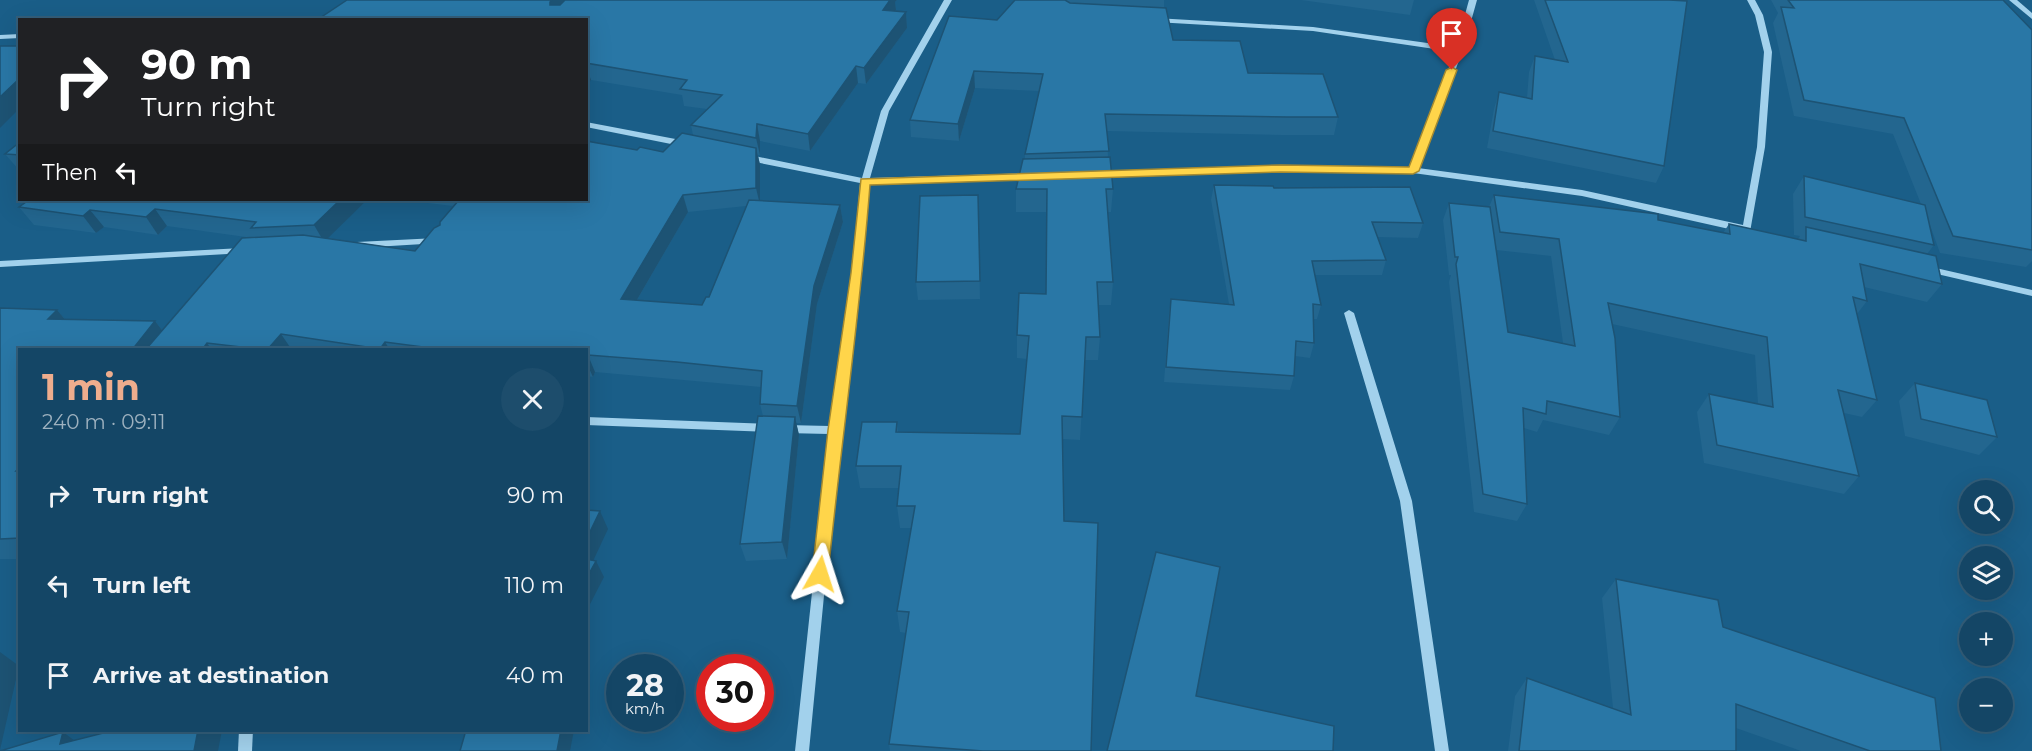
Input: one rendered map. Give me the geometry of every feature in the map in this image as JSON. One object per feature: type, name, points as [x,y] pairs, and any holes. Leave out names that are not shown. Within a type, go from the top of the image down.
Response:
[{"type":"street","points":[[802,751],[835,430],[857,273],[865,181],[885,111],[948,0]]},
{"type":"street","points":[[1413,171],[1459,50],[1473,0]]},
{"type":"street","points":[[1748,230],[1761,147],[1768,52],[1759,15],[1751,0]]},
{"type":"street","points":[[2013,0],[2032,17]]},
{"type":"street","points":[[1151,20],[1313,29],[1459,50]]},
{"type":"street","points":[[0,37],[18,36]]},
{"type":"street","points":[[588,124],[691,146]]},
{"type":"street","points":[[737,155],[865,181],[1043,176]]},
{"type":"street","points":[[1091,174],[1281,169],[1413,171],[1582,193],[1759,232]]},
{"type":"street","points":[[346,246],[442,241]]},
{"type":"street","points":[[0,264],[251,251]]},
{"type":"street","points":[[1918,267],[2032,293]]},
{"type":"street","points":[[1349,314],[1406,501],[1442,751]]},
{"type":"street","points":[[588,421],[835,430]]},
{"type":"street","points":[[245,751],[246,732]]},
{"type":"building","points":[[347,0],[552,0],[550,5],[560,5],[565,0],[890,0],[883,10],[906,12],[864,68],[856,66],[808,134],[757,124],[756,138],[691,125],[722,95],[680,89],[687,80],[588,63],[588,18],[320,18]]},
{"type":"building","points":[[1015,0],[1065,0],[1070,3],[1166,8],[1173,40],[1240,41],[1248,73],[1323,74],[1338,117],[1105,114],[1109,151],[1025,154],[1043,74],[974,71],[958,124],[910,120],[949,16],[997,20]]},
{"type":"building","points":[[1545,0],[1687,1],[1664,166],[1493,131],[1499,92],[1532,99],[1535,56],[1568,62]]},
{"type":"building","points":[[1788,0],[2003,0],[2032,30],[2032,250],[1953,236],[1904,118],[1804,100],[1781,7],[1794,8]]},
{"type":"building","points":[[0,46],[18,46],[18,80],[0,97]]},
{"type":"building","points":[[682,133],[756,148],[756,188],[683,195],[621,299],[702,305],[706,297],[709,297],[749,200],[840,205],[814,286],[797,406],[760,404],[762,371],[588,355],[588,348],[431,348],[385,342],[381,348],[373,348],[281,334],[269,348],[207,343],[203,348],[147,348],[242,238],[303,235],[415,251],[434,228],[440,225],[440,222],[458,201],[588,201],[588,141],[663,152]]},
{"type":"building","points":[[18,144],[18,155],[5,154]]},
{"type":"building","points":[[1110,157],[1113,189],[1106,189],[1113,282],[1097,282],[1100,337],[1086,337],[1082,417],[1062,416],[1064,521],[1098,523],[1091,751],[983,751],[889,744],[909,612],[897,611],[915,506],[897,506],[901,466],[856,466],[862,422],[897,422],[896,432],[1020,434],[1029,336],[1017,335],[1019,293],[1046,294],[1047,189],[1016,189],[1023,159]]},
{"type":"building","points":[[1804,176],[1925,205],[1934,245],[1805,217]]},
{"type":"building","points":[[1214,185],[1273,186],[1274,188],[1410,187],[1423,223],[1372,222],[1386,260],[1312,261],[1321,305],[1313,304],[1314,343],[1296,341],[1294,376],[1166,367],[1171,299],[1234,305]]},
{"type":"building","points":[[978,195],[980,281],[916,282],[920,196]]},
{"type":"building","points":[[1494,195],[1658,214],[1658,220],[1730,234],[1729,224],[1806,241],[1806,227],[1936,256],[1942,284],[1860,264],[1867,301],[1853,297],[1877,400],[1838,390],[1859,476],[1717,445],[1709,394],[1773,407],[1767,337],[1608,303],[1615,338],[1620,417],[1547,401],[1546,414],[1523,408],[1527,504],[1483,494],[1456,264],[1458,257],[1455,257],[1449,203],[1490,207],[1508,332],[1575,346],[1559,239],[1500,232]]},
{"type":"building","points":[[28,201],[339,201],[314,225],[251,228],[256,222],[155,209],[146,217],[90,210],[83,216],[19,207]]},
{"type":"building","points":[[0,308],[57,310],[48,319],[155,321],[134,348],[18,348],[18,469],[16,471],[18,471],[18,538],[0,539]]},
{"type":"building","points":[[1915,383],[1987,400],[1997,437],[1921,419]]},
{"type":"building","points":[[758,416],[795,417],[782,542],[740,544]]},
{"type":"building","points":[[588,510],[600,511],[588,536]]},
{"type":"building","points":[[1156,552],[1220,567],[1196,696],[1334,726],[1333,751],[1107,751]]},
{"type":"building","points":[[588,559],[596,561],[588,575]]},
{"type":"building","points":[[1616,579],[1718,600],[1723,627],[1935,698],[1941,751],[1870,751],[1736,704],[1736,751],[1519,751],[1527,678],[1631,715]]},
{"type":"building","points":[[63,732],[60,744],[107,732],[198,732],[194,751],[0,751]]},
{"type":"building","points":[[465,732],[561,732],[557,751],[460,751]]},
{"type":"route","points":[[820,574],[835,430],[857,273],[865,181],[1281,169],[1413,171],[1452,70]]}]
